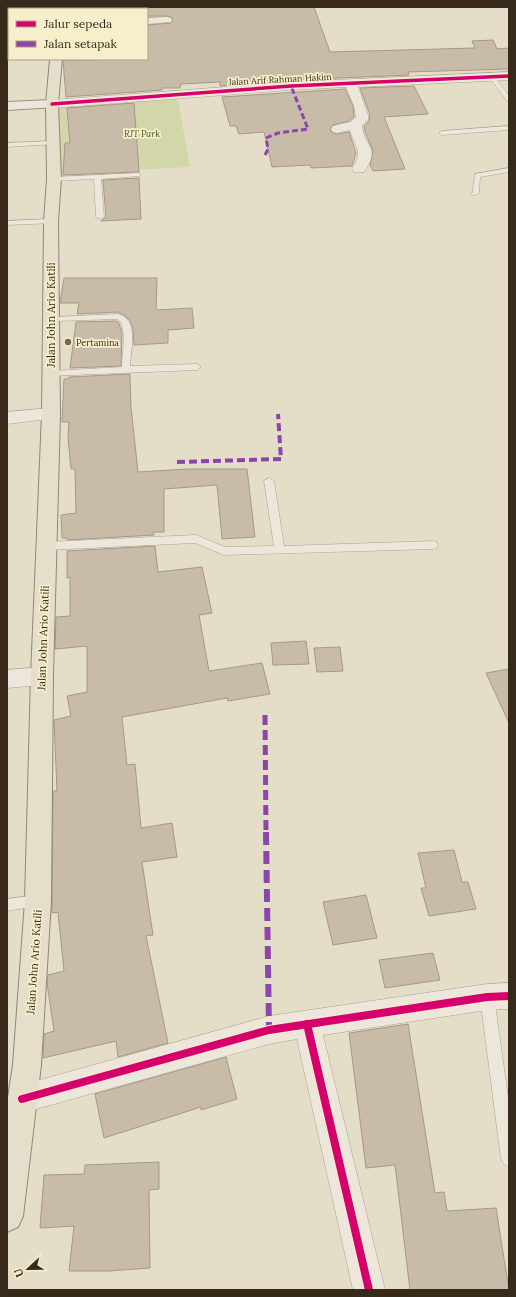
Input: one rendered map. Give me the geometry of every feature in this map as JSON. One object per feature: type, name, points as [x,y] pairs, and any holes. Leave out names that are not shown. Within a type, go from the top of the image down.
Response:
[{"type":"main road","name":"Jalan John Ario Katili","points":[[7,1216],[13,1130],[22,1099],[27,1065],[38,901],[42,676],[51,414],[51,221],[54,179],[52,104],[56,60]]},
{"type":"main road","points":[[7,106],[52,104]]},
{"type":"street","points":[[148,21],[167,20]]},
{"type":"street","name":"Jalan Arif Rahman Hakim","points":[[52,104],[292,86],[509,76]]},
{"type":"street","points":[[337,129],[355,125],[362,120],[362,112],[351,84]]},
{"type":"street","points":[[355,125],[355,129],[366,150],[359,169]]},
{"type":"street","points":[[7,418],[51,414]]},
{"type":"street","points":[[7,680],[42,676]]},
{"type":"street","points":[[22,1099],[269,1030],[498,996]]},
{"type":"street","points":[[307,1024],[369,1290]]},
{"type":"lane","points":[[492,77],[509,100]]},
{"type":"lane","points":[[442,133],[509,128]]},
{"type":"lane","points":[[7,145],[52,143]]},
{"type":"lane","points":[[476,193],[477,175],[509,170]]},
{"type":"lane","points":[[54,179],[138,176]]},
{"type":"lane","points":[[98,177],[100,217]]},
{"type":"lane","points":[[7,223],[51,221]]},
{"type":"lane","points":[[51,320],[118,316],[124,319],[128,327],[126,369]]},
{"type":"lane","points":[[51,374],[126,369],[197,367]]},
{"type":"lane","points":[[269,481],[280,550]]},
{"type":"lane","points":[[47,546],[196,538],[224,551],[433,545]]},
{"type":"lane","points":[[7,905],[38,901]]},
{"type":"lane","points":[[498,996],[509,1159]]},
{"type":"green space","points":[[7,7],[200,7],[148,41],[148,8],[8,8],[7,49]]},
{"type":"green space","name":"RJT Park","points":[[177,95],[190,167],[54,174],[57,103]]},
{"type":"building","points":[[314,7],[330,52],[475,48],[472,41],[493,40],[497,49],[509,48],[509,69],[408,72],[409,75],[291,80],[220,86],[220,82],[181,84],[180,88],[162,88],[162,90],[66,97],[63,60],[148,60],[148,25],[171,23],[173,19],[167,16],[148,16],[148,8],[144,8]]},
{"type":"building","points":[[414,86],[428,114],[384,117],[405,169],[373,171],[370,165],[373,151],[364,126],[369,121],[370,115],[360,88]]},
{"type":"building","points":[[345,89],[353,106],[354,117],[349,121],[333,125],[330,130],[337,134],[349,132],[356,153],[352,166],[311,168],[310,165],[272,167],[264,132],[239,134],[236,126],[230,126],[222,97]]},
{"type":"building","points":[[134,103],[139,172],[63,175],[65,143],[70,143],[67,108]]},
{"type":"building","points":[[139,178],[141,219],[101,221],[106,217],[103,180]]},
{"type":"building","points":[[64,278],[157,278],[156,310],[192,308],[194,328],[168,330],[168,343],[134,345],[133,328],[130,321],[118,312],[77,314],[79,303],[60,303]]},
{"type":"building","points":[[116,321],[119,323],[122,333],[121,366],[70,368],[76,322]]},
{"type":"building","points":[[130,374],[131,407],[138,472],[188,469],[247,469],[255,537],[222,539],[217,485],[164,489],[164,532],[153,532],[154,535],[67,540],[67,538],[62,538],[61,515],[76,513],[75,469],[71,469],[68,438],[69,422],[62,422],[64,379],[68,379],[69,377]]},
{"type":"building","points":[[155,546],[158,572],[202,567],[212,613],[199,615],[209,671],[262,663],[270,694],[228,701],[227,698],[122,717],[127,765],[135,764],[141,828],[172,823],[177,857],[142,862],[153,935],[146,936],[168,1043],[118,1057],[116,1041],[43,1058],[44,1034],[54,1031],[47,983],[48,975],[64,971],[58,912],[52,913],[53,791],[57,791],[54,720],[71,716],[67,696],[87,692],[87,646],[55,649],[56,617],[70,616],[70,577],[67,578],[67,551]]},
{"type":"building","points":[[306,641],[309,664],[273,665],[271,643]]},
{"type":"building","points":[[340,647],[343,671],[317,672],[314,648]]},
{"type":"building","points":[[509,669],[509,723],[486,673]]},
{"type":"building","points":[[454,850],[462,882],[468,882],[476,909],[429,916],[421,888],[426,888],[418,853]]},
{"type":"building","points":[[366,895],[377,938],[333,945],[323,902]]},
{"type":"building","points":[[433,953],[440,980],[385,988],[379,960]]},
{"type":"building","points":[[408,1024],[435,1193],[444,1192],[447,1211],[496,1208],[509,1290],[410,1290],[395,1165],[366,1168],[349,1033]]},
{"type":"building","points":[[226,1057],[237,1099],[201,1110],[201,1107],[104,1138],[95,1094]]},
{"type":"building","points":[[159,1162],[159,1189],[149,1190],[150,1268],[109,1271],[69,1271],[74,1226],[40,1228],[44,1175],[84,1174],[85,1165]]},
{"type":"marked path","points":[[265,155],[268,149],[266,138],[278,133],[308,129],[291,86]]},
{"type":"marked path","points":[[177,462],[281,459],[278,414]]},
{"type":"marked path","points":[[265,715],[269,1030]]},
{"type":"cycle path","points":[[52,104],[291,86],[509,76]]},
{"type":"cycle path","points":[[22,1099],[269,1030],[487,997],[509,996]]},
{"type":"cycle path","points":[[307,1024],[369,1290]]},
{"type":"place","name":"Pertamina","points":[[68,342]]}]
